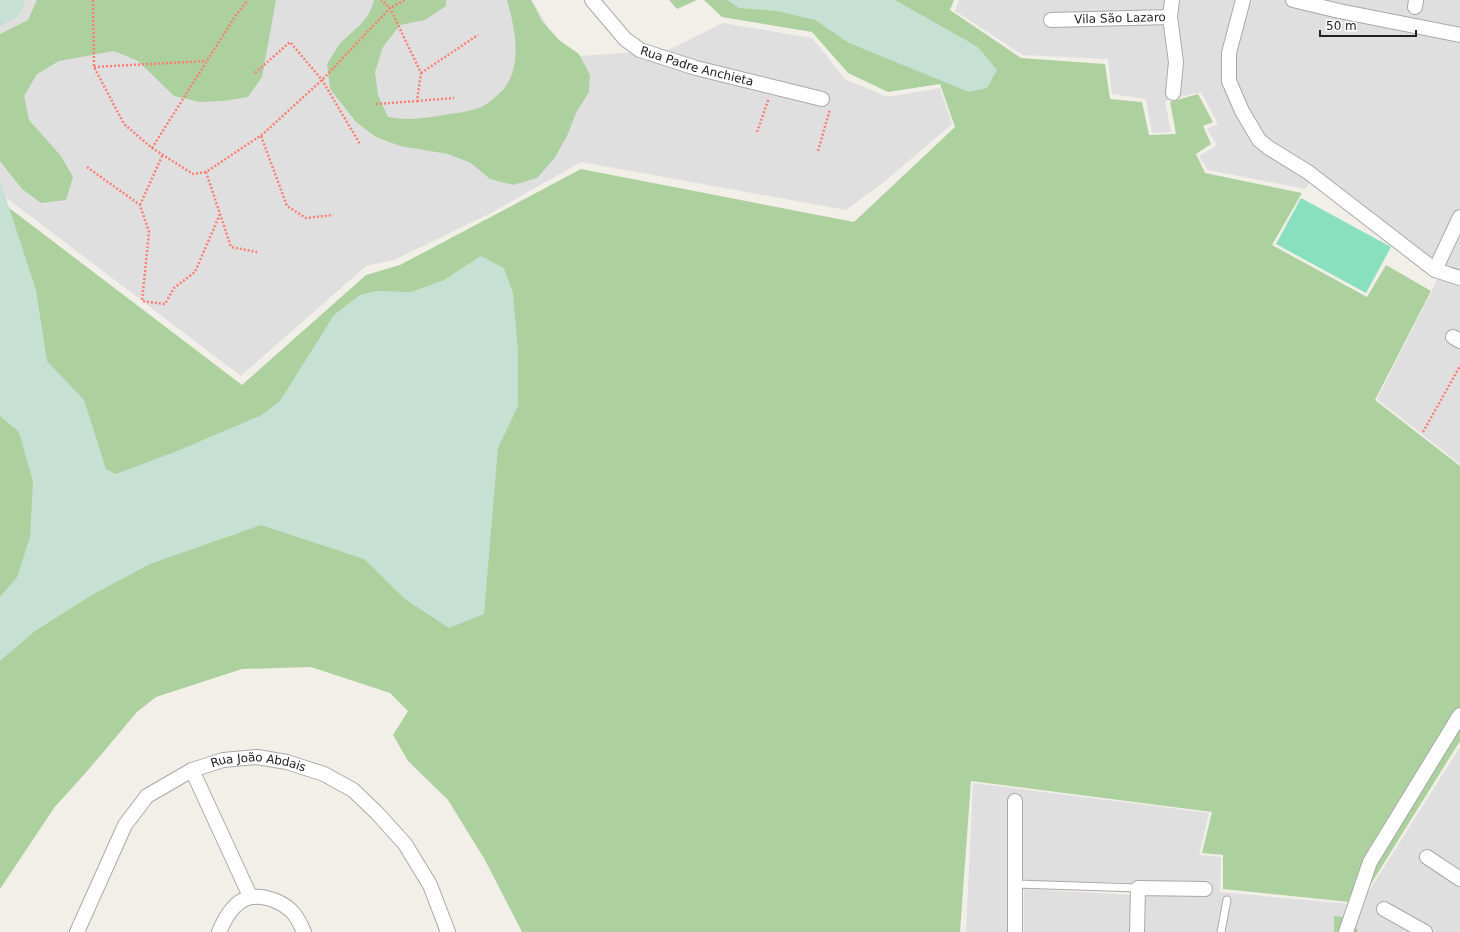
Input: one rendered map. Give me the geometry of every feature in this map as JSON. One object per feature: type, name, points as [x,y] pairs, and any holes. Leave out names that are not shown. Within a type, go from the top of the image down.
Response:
[{"type":"street","name":"Rua Padre Anchieta","points":[[592,0],[625,39],[640,50],[696,68],[822,99]]},
{"type":"street","name":"Vila São Lazaro","points":[[1052,20],[1170,17],[1172,0]]},
{"type":"street","points":[[1243,0],[1230,52],[1229,81],[1242,111],[1259,140],[1269,148],[1308,172],[1435,270],[1460,278]]},
{"type":"street","points":[[1293,0],[1339,11],[1460,35]]},
{"type":"street","points":[[1170,17],[1176,62],[1173,93]]},
{"type":"street","points":[[1435,270],[1460,218]]},
{"type":"street","points":[[1346,932],[1370,862],[1460,715]]},
{"type":"street","name":"Rua João Abdais","points":[[77,932],[125,825],[148,796],[192,770],[223,760],[256,757],[287,762],[324,774],[353,790],[377,813],[405,844],[430,885],[448,932]]},
{"type":"street","points":[[192,770],[250,896]]},
{"type":"street","points":[[1015,801],[1015,932]]},
{"type":"street","points":[[1427,857],[1460,879]]},
{"type":"street","points":[[1137,932],[1138,888],[1205,889]]},
{"type":"street","points":[[219,932],[226,915],[235,905],[250,896],[270,898],[288,906],[299,920],[304,932]]},
{"type":"street","points":[[1384,909],[1426,932]]},
{"type":"lane","points":[[1014,884],[1138,888]]},
{"type":"lane","points":[[1220,932],[1227,900]]},
{"type":"path","points":[[93,0],[94,67],[124,124],[152,148],[193,174],[206,172],[261,136],[322,80],[390,8],[404,0]]},
{"type":"path","points":[[152,148],[236,15],[248,0]]},
{"type":"path","points":[[382,0],[390,8],[421,73],[417,101]]},
{"type":"path","points":[[421,73],[478,36]]},
{"type":"path","points":[[255,74],[290,42],[322,80],[360,144]]},
{"type":"path","points":[[94,67],[207,61]]},
{"type":"path","points":[[757,132],[773,86]]},
{"type":"path","points":[[376,104],[454,98]]},
{"type":"path","points":[[818,151],[831,105],[830,101],[822,99]]},
{"type":"path","points":[[261,136],[287,206],[306,218],[333,214]]},
{"type":"path","points":[[140,205],[162,154]]},
{"type":"path","points":[[87,167],[140,205],[149,232],[142,301],[165,304],[174,288],[196,272],[220,214]]},
{"type":"path","points":[[206,172],[231,247],[257,252]]},
{"type":"path","points":[[1423,432],[1460,366]]},
{"type":"shaded area","points":[[0,0],[532,0],[565,57],[668,50],[723,23],[812,38],[845,79],[887,97],[940,88],[952,124],[885,181],[846,210],[581,162],[491,213],[394,260],[366,266],[241,376],[0,193]]},
{"type":"shaded area","points":[[959,0],[1460,0],[1460,209],[1435,261],[1316,168],[1306,189],[1208,170],[1199,156],[1217,145],[1207,129],[1218,124],[1201,92],[1165,101],[1171,132],[1152,133],[1146,99],[1112,94],[1108,59],[1023,55],[955,11]]},
{"type":"shaded area","points":[[1460,227],[1460,464],[1377,399],[1433,289]]},
{"type":"shaded area","points":[[1460,747],[1460,932],[1143,932],[1143,883],[1007,880],[1009,932],[966,932],[973,783],[1209,813],[1199,855],[1221,857],[1220,892],[1360,905]]},
{"type":"shaded area","points":[[1024,889],[1131,895],[1132,932],[1024,932]]},
{"type":"green space","points":[[0,0],[26,0],[18,16],[0,26]]},
{"type":"green space","points":[[37,0],[276,0],[262,77],[248,97],[224,101],[199,102],[174,96],[138,61],[114,51],[59,61],[37,74],[24,96],[29,120],[61,156],[73,177],[66,200],[41,203],[22,189],[0,161],[0,34],[28,20]]},
{"type":"green space","points":[[374,0],[446,0],[446,6],[425,20],[400,25],[383,47],[375,72],[378,95],[388,117],[412,119],[469,111],[488,103],[504,89],[514,66],[516,53],[513,26],[507,0],[531,0],[542,21],[559,40],[579,54],[590,75],[589,92],[576,113],[567,136],[554,159],[537,178],[513,185],[490,179],[471,163],[448,154],[400,146],[376,137],[356,122],[330,89],[327,64],[344,39],[364,21]]},
{"type":"green space","points":[[669,0],[697,0],[677,9]]},
{"type":"green space","points":[[704,0],[954,0],[950,10],[1021,58],[1105,64],[1110,99],[1142,102],[1149,135],[1176,134],[1170,102],[1198,94],[1213,122],[1203,126],[1211,144],[1196,154],[1205,173],[1302,193],[1272,245],[1367,297],[1386,265],[1431,291],[1375,400],[1460,466],[1460,741],[1359,903],[1223,889],[1223,855],[1202,853],[1212,812],[971,781],[960,932],[522,932],[485,860],[448,800],[408,761],[393,735],[408,711],[390,693],[311,667],[242,669],[156,697],[137,712],[54,808],[0,889],[0,201],[242,385],[366,275],[400,265],[581,169],[854,222],[955,127],[940,84],[888,92],[848,73],[812,32],[722,17]]},
{"type":"green space","points":[[727,0],[895,0],[978,47],[997,70],[987,88],[969,92],[849,43],[815,20],[777,11],[739,8]]},
{"type":"green space","points":[[0,180],[36,290],[47,361],[84,400],[106,469],[116,474],[177,451],[262,415],[280,401],[334,315],[360,295],[376,291],[411,292],[444,280],[481,256],[504,268],[513,293],[518,352],[518,406],[498,448],[484,614],[449,628],[405,599],[364,559],[261,525],[150,564],[92,595],[35,631],[0,661],[0,597],[17,577],[30,537],[33,482],[19,432],[0,416]]},
{"type":"green space","points":[[1301,198],[1391,247],[1366,293],[1276,244]]},
{"type":"green space","points":[[1334,916],[1352,918],[1358,932],[1334,932]]}]
